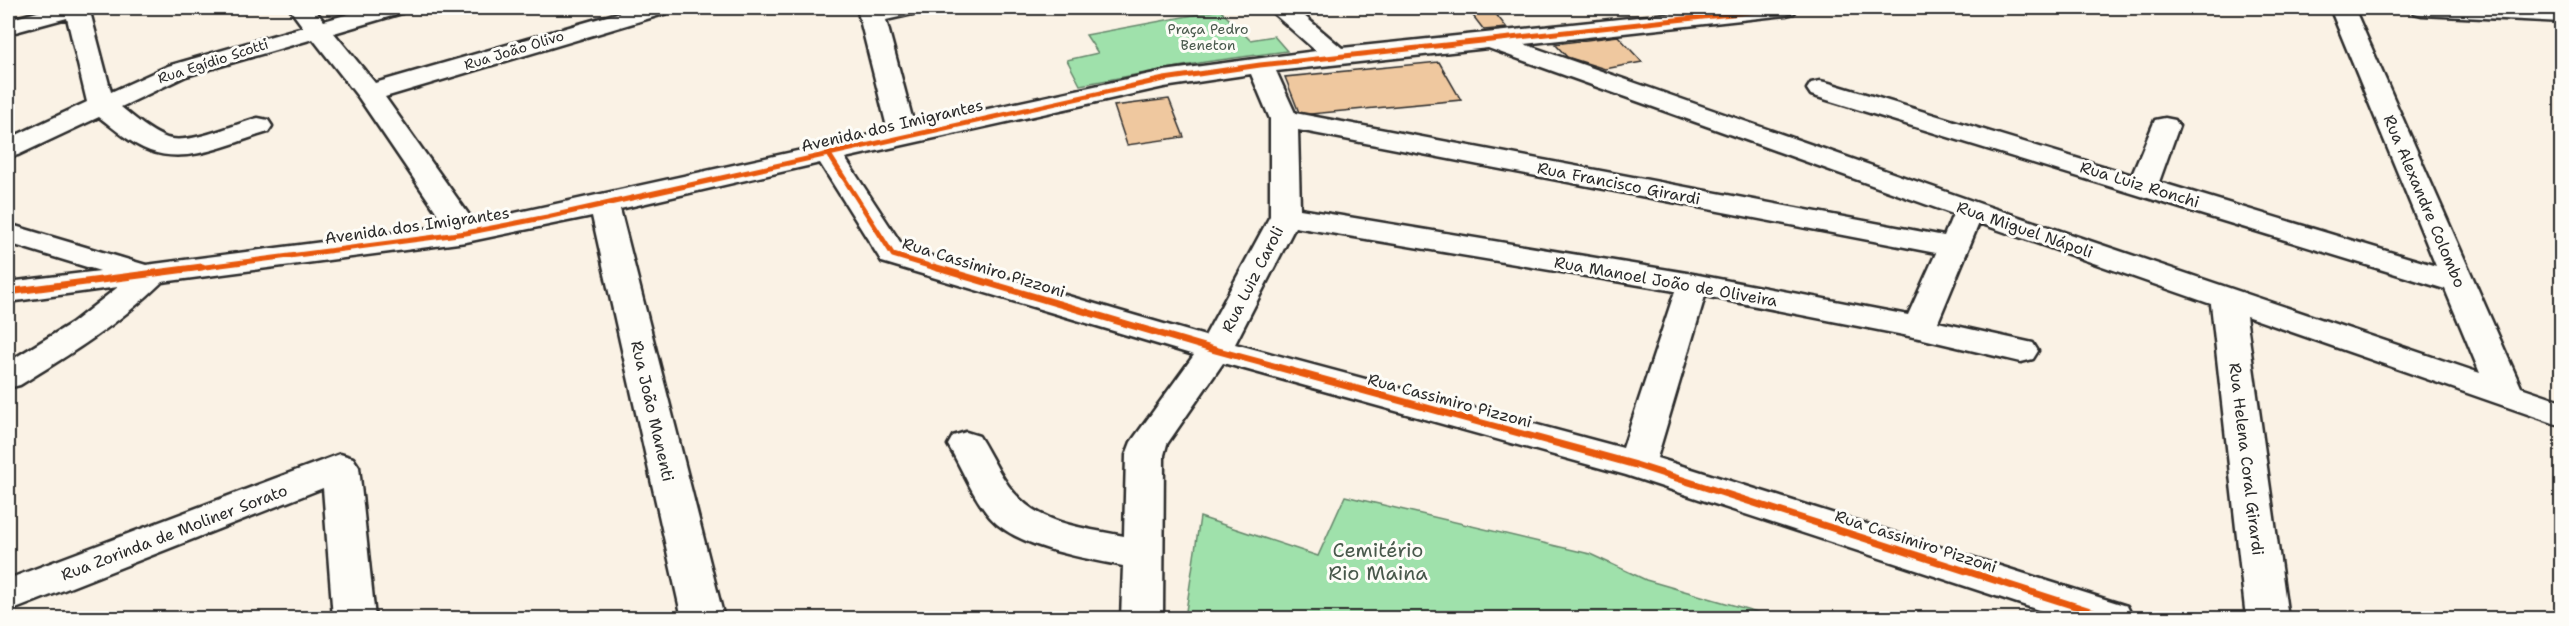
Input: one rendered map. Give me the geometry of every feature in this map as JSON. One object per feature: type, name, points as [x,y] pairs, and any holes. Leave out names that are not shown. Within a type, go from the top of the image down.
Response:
[{"type":"street","points":[[8,27],[77,8],[101,105],[149,138],[167,147],[201,142],[258,126]]},
{"type":"street","points":[[301,8],[369,93],[466,233]]},
{"type":"street","name":"Rua Egídio Scotti","points":[[8,149],[177,71],[394,8]]},
{"type":"street","name":"Rua João Olivo","points":[[369,93],[659,8]]},
{"type":"street","points":[[903,137],[871,11],[909,8]]},
{"type":"street","points":[[1281,8],[1337,57]]},
{"type":"street","name":"Avenida dos Imigrantes","points":[[8,292],[466,233],[1118,88],[1260,65],[1786,8]]},
{"type":"street","name":"Rua Alexandre Colombo","points":[[2342,8],[2507,396]]},
{"type":"street","points":[[2422,8],[2562,15]]},
{"type":"street","name":"Rua Miguel Nápoli","points":[[1490,40],[1970,210],[2562,414]]},
{"type":"street","name":"Rua Luiz Caroli","points":[[1142,618],[1145,455],[1149,441],[1215,350],[1285,216],[1284,119],[1260,65]]},
{"type":"street","name":"Rua Luiz Ronchi","points":[[1820,89],[2143,185],[2459,283]]},
{"type":"street","name":"Rua Francisco Girardi","points":[[1284,119],[1955,247]]},
{"type":"street","points":[[2143,185],[2165,126]]},
{"type":"street","name":"Rua Cassimiro Pizzoni","points":[[828,153],[893,255],[1215,350],[1636,465],[2112,618]]},
{"type":"street","name":"Rua João Manenti","points":[[604,204],[703,618]]},
{"type":"street","points":[[1919,328],[1970,210]]},
{"type":"street","name":"Rua Manoel João de Oliveira","points":[[1285,216],[1693,284],[1919,328],[2021,351]]},
{"type":"street","points":[[8,233],[150,274],[129,297],[102,318],[8,377]]},
{"type":"street","points":[[1636,465],[1693,284]]},
{"type":"street","name":"Rua Helena Coral Girardi","points":[[2227,299],[2267,618]]},
{"type":"street","points":[[966,445],[1005,508],[1016,519],[1053,534],[1144,556]]},
{"type":"street","name":"Rua Zorinda de Moliner Sorato","points":[[8,596],[340,467],[354,618]]},
{"type":"green space","name":"Praça Pedro Beneton","points":[[1220,10],[1250,40],[1274,36],[1287,51],[1205,62],[1080,85],[1067,60],[1098,53],[1086,35]]},
{"type":"green space","name":"Cemitério Rio Maina","points":[[1345,496],[1590,554],[1646,580],[1778,618],[1185,618],[1200,517],[1318,556]]},
{"type":"building","points":[[1467,8],[1491,8],[1507,28],[1484,30]]},
{"type":"building","points":[[1618,36],[1642,62],[1605,69],[1567,57],[1555,44]]},
{"type":"building","points":[[1439,62],[1461,100],[1300,115],[1285,77]]},
{"type":"building","points":[[1169,99],[1184,137],[1127,145],[1114,106]]},
{"type":"cycle path","points":[[8,292],[466,233],[547,217],[1164,79],[1260,65],[1786,8]]},
{"type":"cycle path","points":[[828,153],[893,255],[1215,350],[1636,465],[2112,618]]}]
